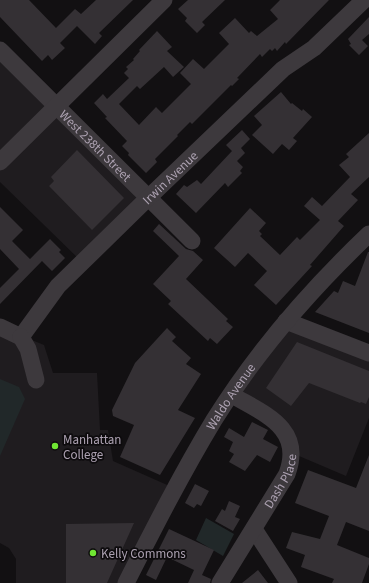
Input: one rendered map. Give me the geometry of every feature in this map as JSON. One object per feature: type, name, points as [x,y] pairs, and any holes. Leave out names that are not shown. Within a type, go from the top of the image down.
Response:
[{"type":"street","points":[[0,162],[164,0]]},
{"type":"street","name":"Irwin Avenue","points":[[21,338],[58,286],[283,69],[314,48],[364,0]]},
{"type":"street","name":"West 238th Street","points":[[0,50],[192,241]]},
{"type":"street","name":"Waldo Avenue","points":[[126,583],[174,488],[214,420],[232,394],[286,321],[333,268],[369,234]]},
{"type":"street","points":[[286,321],[369,353]]},
{"type":"street","points":[[0,327],[21,338],[28,349],[36,380]]},
{"type":"street","name":"Dash Place","points":[[220,583],[230,563],[254,529],[287,474],[292,453],[290,443],[281,426],[274,419],[232,394]]},
{"type":"street","points":[[254,529],[289,583]]},
{"type":"shaded area","points":[[0,50],[148,198],[83,263],[0,182]]},
{"type":"shaded area","points":[[286,321],[369,353],[369,418],[346,476],[292,453],[290,443],[232,395]]},
{"type":"shaded area","name":"Manhattan College","points":[[0,327],[44,345],[53,373],[97,373],[100,430],[108,430],[113,461],[174,488],[126,583],[16,583],[16,559],[9,548],[0,543]]},
{"type":"shaded area","points":[[0,379],[19,387],[25,399],[0,456]]},
{"type":"shaded area","points":[[206,518],[234,534],[223,556],[196,540]]},
{"type":"building","points":[[0,0],[29,0],[56,28],[75,9],[81,14],[96,0],[133,0],[99,33],[102,36],[95,44],[77,26],[60,43],[65,48],[52,60],[48,55],[42,61],[0,17]]},
{"type":"building","points":[[188,0],[225,0],[202,22],[205,25],[197,33],[185,21],[187,18],[178,9]]},
{"type":"building","points":[[280,0],[329,0],[286,44],[285,42],[277,51],[275,48],[272,51],[270,49],[262,57],[260,54],[237,78],[239,79],[232,86],[231,85],[192,124],[190,122],[177,135],[178,136],[155,159],[157,162],[146,173],[128,155],[129,153],[122,146],[127,141],[105,118],[107,117],[94,103],[103,94],[107,99],[129,78],[124,73],[128,69],[126,67],[134,60],[133,59],[140,51],[139,50],[157,31],[172,47],[167,51],[184,67],[173,77],[164,67],[140,89],[137,86],[119,104],[139,125],[156,107],[162,113],[191,84],[180,73],[193,59],[204,69],[229,44],[219,33],[235,18],[249,33],[251,31],[257,36],[278,19],[270,10]]},
{"type":"building","points":[[369,17],[369,34],[362,40],[368,46],[359,55],[349,45],[351,44],[348,39]]},
{"type":"building","points":[[281,92],[291,104],[292,103],[302,111],[303,109],[312,117],[293,138],[297,141],[289,150],[282,144],[273,154],[252,135],[262,125],[254,116]]},
{"type":"building","points":[[242,130],[250,139],[241,148],[245,153],[237,161],[243,167],[240,171],[242,173],[228,187],[225,183],[196,213],[176,194],[184,185],[187,187],[197,180],[201,184],[232,151],[226,145]]},
{"type":"building","points":[[369,133],[369,177],[351,194],[358,200],[338,221],[344,226],[310,265],[312,266],[276,305],[254,285],[267,271],[248,253],[235,267],[214,248],[250,208],[266,223],[259,231],[262,234],[260,236],[280,255],[297,237],[300,240],[320,220],[304,206],[312,197],[322,206],[350,177],[339,165],[349,157],[346,154]]},
{"type":"building","points":[[77,150],[124,198],[92,230],[49,186],[54,181],[51,177]]},
{"type":"building","points":[[0,207],[23,230],[12,241],[30,259],[50,239],[61,250],[59,252],[65,258],[52,271],[42,261],[0,304],[0,288],[19,269],[0,249]]},
{"type":"building","points":[[159,224],[186,249],[193,251],[203,260],[186,279],[228,319],[226,321],[233,327],[217,344],[210,338],[208,341],[168,304],[171,301],[153,284],[179,256],[153,231]]},
{"type":"building","points":[[368,252],[369,333],[315,312],[334,291],[338,293],[343,281],[355,286]]},
{"type":"building","points":[[167,328],[176,337],[172,341],[191,358],[186,364],[201,374],[178,410],[195,418],[160,475],[120,457],[134,425],[113,416],[112,410],[135,363]]},
{"type":"building","points":[[297,342],[369,371],[369,397],[366,404],[309,383],[291,406],[266,388]]},
{"type":"building","points":[[252,422],[268,430],[263,439],[278,447],[270,462],[257,455],[245,471],[229,462],[234,454],[229,451],[233,442],[224,437],[229,428],[244,437]]},
{"type":"building","points":[[369,455],[369,531],[346,522],[337,545],[369,558],[369,564],[362,583],[332,583],[334,579],[301,567],[305,555],[286,548],[292,532],[320,539],[329,516],[295,503],[308,470],[356,488]]},
{"type":"building","points":[[195,484],[209,491],[201,506],[197,504],[194,508],[185,503]]},
{"type":"building","points":[[229,501],[240,506],[235,517],[240,519],[233,531],[215,521],[222,509],[225,511]]},
{"type":"building","name":"Kelly Commons","points":[[134,523],[107,583],[66,583],[66,524]]},
{"type":"building","points":[[169,529],[214,550],[202,575],[211,579],[210,583],[188,583],[194,570],[167,557],[156,580],[146,575]]},
{"type":"building","points":[[258,570],[268,583],[242,583]]},
{"type":"place","name":"Manhattan College","points":[[55,446]]},
{"type":"place","name":"Kelly Commons","points":[[93,553]]}]
